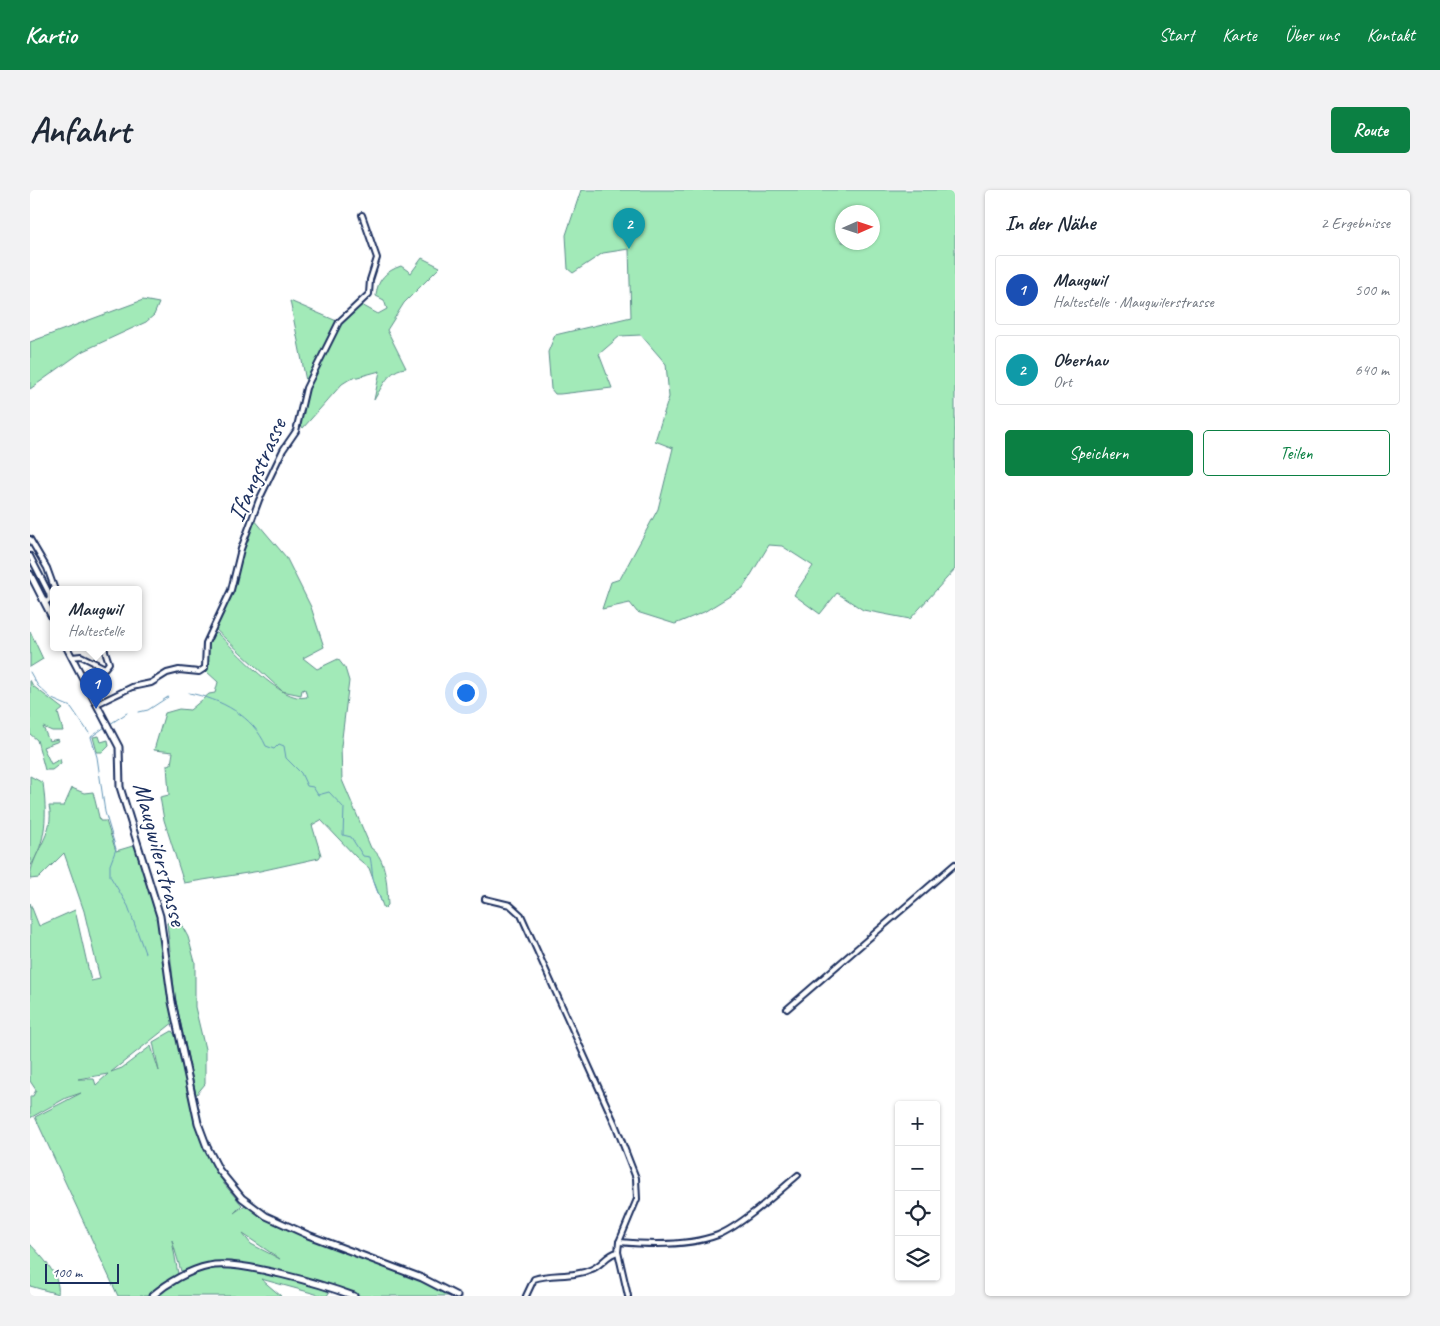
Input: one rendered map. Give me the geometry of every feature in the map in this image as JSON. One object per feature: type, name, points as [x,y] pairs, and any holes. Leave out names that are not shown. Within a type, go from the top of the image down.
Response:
[{"type":"street","name":"Ifangstrasse","points":[[97,704],[132,687],[151,684],[162,676],[174,671],[196,672],[205,668],[206,642],[231,590],[241,549],[259,500],[283,450],[296,430],[306,388],[339,322],[369,294],[370,280],[377,258],[362,215]]},
{"type":"street","points":[[30,539],[47,568],[54,586]]},
{"type":"street","points":[[30,556],[49,593],[50,599],[46,602]]},
{"type":"street","points":[[30,574],[50,610]]},
{"type":"street","name":"Maugwilerstrasse","points":[[68,651],[119,747],[120,787],[160,916],[177,1023],[202,1135],[219,1170],[242,1198],[253,1208],[282,1224],[422,1278],[457,1296]]},
{"type":"street","points":[[72,657],[81,656],[105,668],[109,663],[105,651]]},
{"type":"street","points":[[787,1009],[955,864]]},
{"type":"street","points":[[486,899],[510,905],[521,915],[634,1173],[638,1195],[619,1242],[618,1252],[628,1296]]},
{"type":"street","points":[[619,1242],[680,1242],[720,1234],[759,1207],[798,1175]]},
{"type":"street","points":[[526,1296],[534,1279],[572,1276],[588,1271],[618,1252]]},
{"type":"street","points":[[152,1296],[170,1283],[202,1268],[226,1264],[325,1286],[354,1296]]},
{"type":"green space","points":[[581,190],[955,190],[955,569],[910,619],[863,610],[837,593],[820,614],[794,595],[813,566],[782,546],[769,545],[743,588],[704,612],[675,624],[637,612],[630,603],[602,609],[611,582],[620,579],[658,509],[673,448],[655,441],[669,397],[666,364],[641,335],[620,336],[599,354],[612,388],[555,394],[551,389],[548,352],[555,335],[631,317],[629,249],[603,253],[573,273],[568,269],[566,235]]},
{"type":"green space","points":[[422,258],[440,267],[404,303],[387,330],[406,368],[400,369],[391,375],[383,384],[374,400],[380,371],[350,379],[342,384],[303,428],[299,423],[307,386],[290,301],[339,322],[360,304],[378,314],[387,309],[384,300],[376,296],[378,285],[383,277],[401,266],[411,273]]},
{"type":"green space","points":[[143,300],[159,303],[154,315],[146,322],[83,351],[30,389],[30,342]]},
{"type":"green space","points":[[254,519],[286,557],[311,607],[324,647],[303,658],[317,669],[338,659],[345,668],[349,681],[341,746],[342,780],[371,848],[383,866],[388,905],[384,909],[369,868],[321,820],[312,825],[321,855],[319,858],[260,871],[184,883],[164,820],[160,797],[169,795],[167,765],[171,764],[173,752],[154,750],[165,713],[179,709],[190,710],[209,694],[215,693],[218,682],[206,671],[211,634],[217,633],[259,674],[281,690],[214,628],[231,590]],"holes":[[[305,689],[307,697],[296,697],[283,691],[301,695],[302,690]]]},
{"type":"green space","points":[[30,631],[43,659],[30,667]]},
{"type":"green space","points":[[30,680],[33,686],[63,709],[58,713],[63,731],[52,731],[43,727],[49,741],[58,739],[59,741],[43,747],[51,764],[60,759],[61,763],[52,770],[45,770],[37,740],[30,734]]},
{"type":"green space","points":[[99,736],[101,742],[108,740],[109,746],[103,752],[97,752],[93,737]]},
{"type":"green space","points":[[30,776],[43,783],[45,816],[43,837],[36,857],[30,867]]},
{"type":"green space","points":[[72,788],[84,793],[93,792],[100,821],[106,821],[116,851],[136,845],[158,918],[174,1022],[111,1072],[122,1068],[151,1046],[159,1071],[153,1042],[172,1031],[177,1038],[194,1119],[224,1184],[242,1205],[234,1213],[245,1205],[275,1224],[422,1280],[453,1296],[361,1296],[335,1287],[334,1283],[327,1296],[323,1296],[261,1279],[281,1296],[156,1296],[167,1287],[205,1268],[181,1271],[172,1240],[178,1274],[152,1296],[118,1296],[35,1117],[81,1093],[66,1098],[30,1118],[30,1096],[33,1096],[36,1090],[30,1081],[30,903],[39,926],[75,910],[91,981],[100,979],[84,911],[64,853],[39,878],[30,879],[34,861],[49,825],[49,806],[64,806]],"holes":[[[108,1074],[96,1085],[94,1079],[78,1079]],[[243,1234],[280,1259],[251,1244]]]},
{"type":"green space","points":[[179,920],[188,937],[195,962],[195,1007],[205,1049],[205,1084],[196,1095],[175,997],[167,923]]},
{"type":"green space","points":[[30,1244],[53,1273],[58,1287],[58,1294],[30,1286]]},
{"type":"waterway","points":[[30,672],[38,686],[52,699],[71,707],[89,733]]},
{"type":"waterway","points":[[189,693],[224,704],[235,710],[253,726],[266,746],[274,749],[279,744],[284,746],[286,758],[301,773],[307,786],[313,787],[318,795],[329,792],[344,808],[343,835],[351,837],[363,856],[370,857],[373,880],[381,901]]},
{"type":"waterway","points":[[139,712],[148,710],[168,697]]},
{"type":"waterway","points":[[110,724],[127,713]]},
{"type":"waterway","points":[[105,727],[91,737],[97,757],[105,812],[116,849],[110,865],[110,876],[128,906],[145,953]]},
{"type":"place","name":"Oberhau","points":[[629,249]]},
{"type":"place","name":"Maugwil","points":[[96,709]]}]
